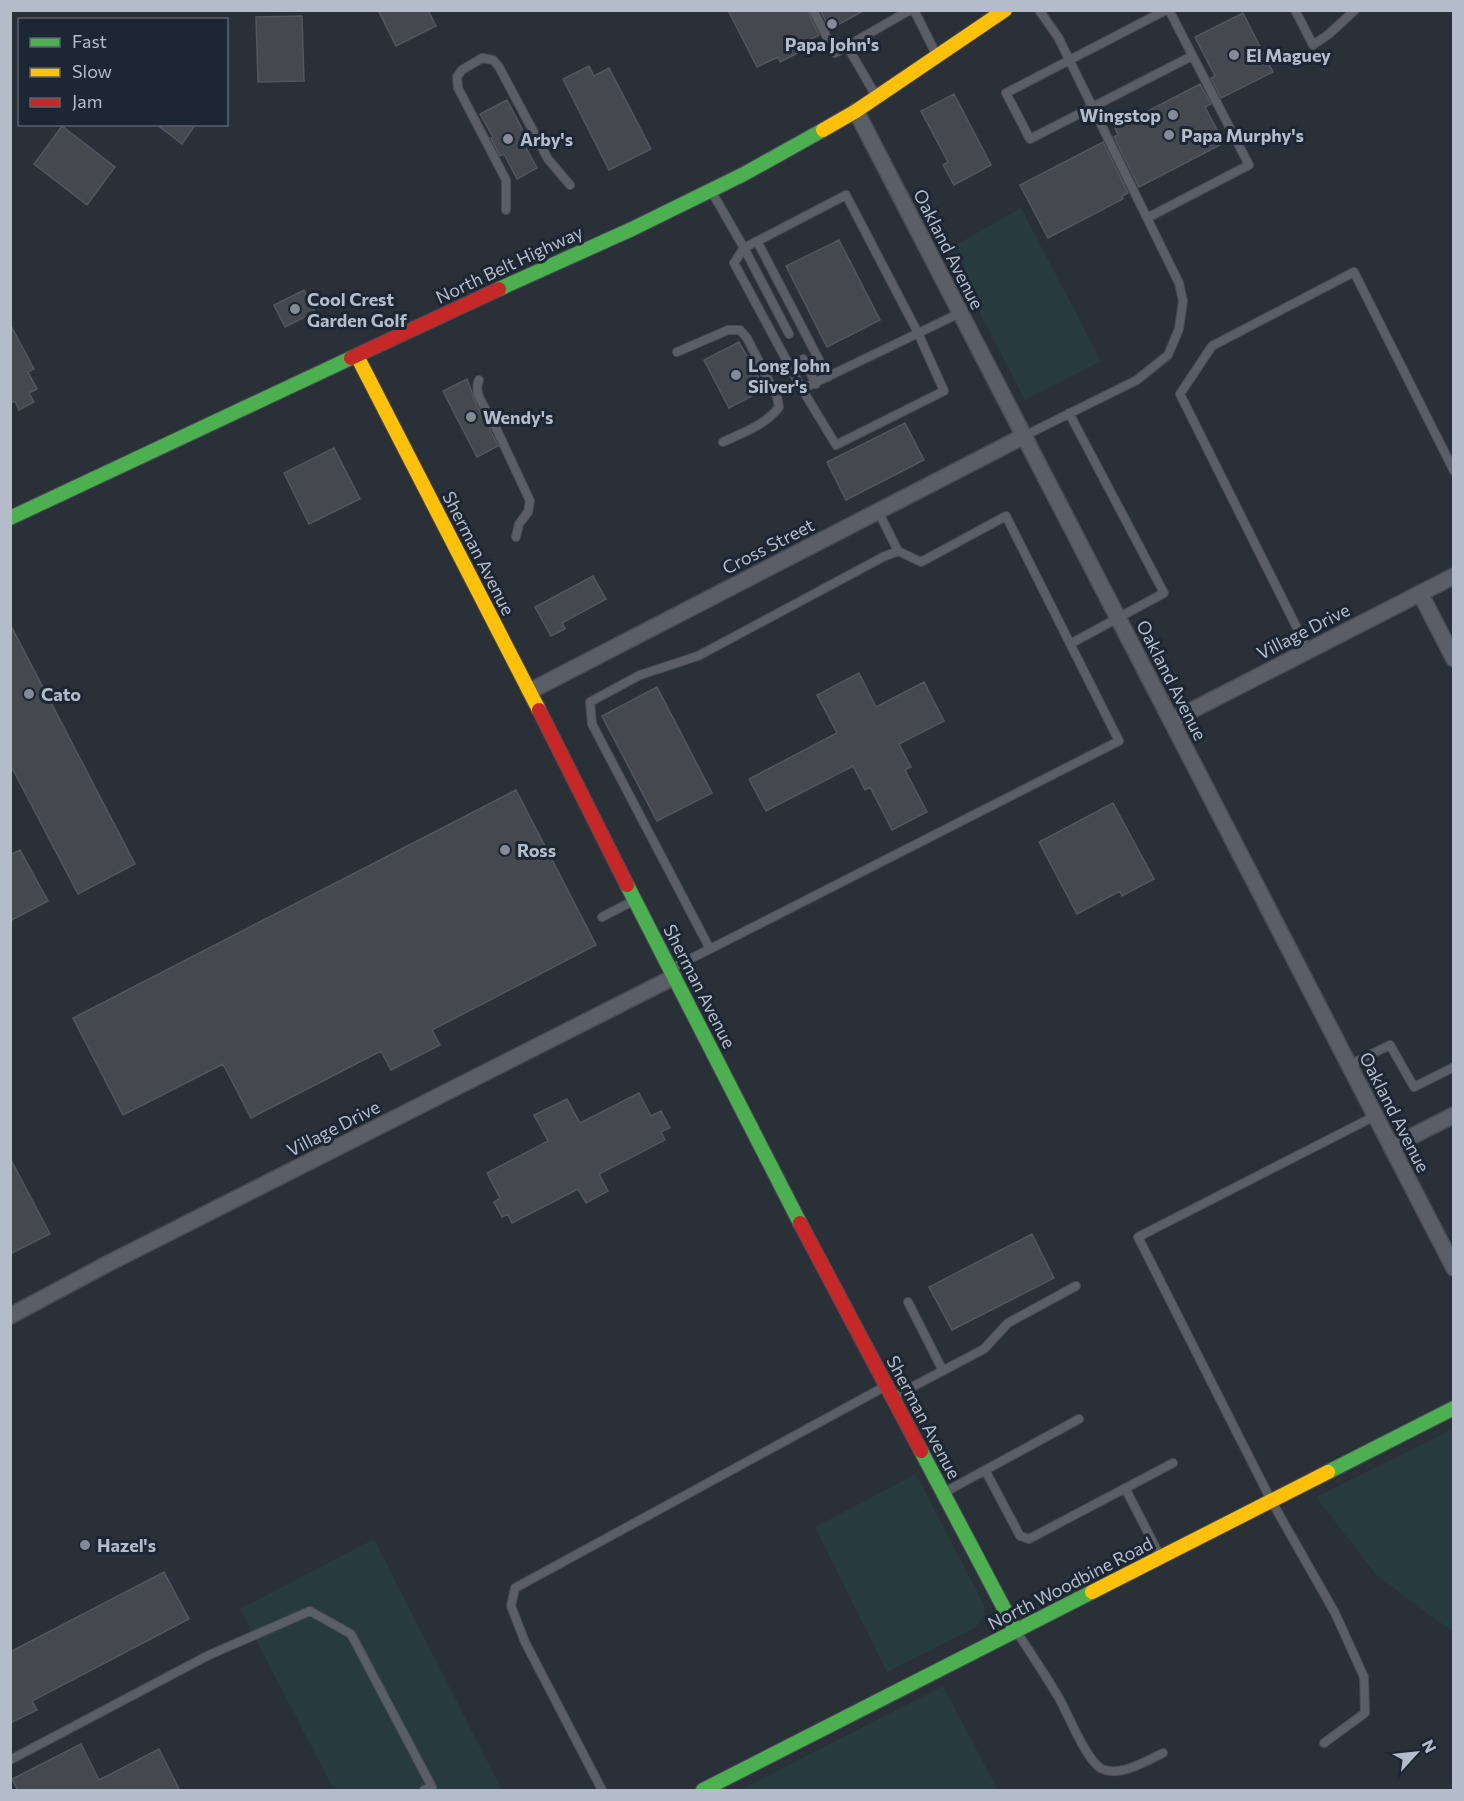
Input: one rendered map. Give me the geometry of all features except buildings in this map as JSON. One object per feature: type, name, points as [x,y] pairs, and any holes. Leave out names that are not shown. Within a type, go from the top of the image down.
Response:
[{"type":"street","name":"North Belt Highway","points":[[10,518],[586,248],[632,229],[744,174],[856,111],[1005,10]]},
{"type":"street","name":"Oakland Avenue","points":[[856,111],[1454,1268]]},
{"type":"street","name":"Sherman Avenue","points":[[357,356],[822,1264],[1016,1631]]},
{"type":"street","name":"Cross Street","points":[[530,691],[1024,436]]},
{"type":"street","name":"Village Drive","points":[[1171,721],[1454,576]]},
{"type":"street","points":[[1420,593],[1454,659]]},
{"type":"street","name":"Village Drive","points":[[12,1312],[672,973]]},
{"type":"street","points":[[1391,1147],[1454,1115]]},
{"type":"street","name":"North Woodbine Road","points":[[703,1791],[1454,1408]]},
{"type":"lane","points":[[813,10],[835,53],[912,10],[937,56]]},
{"type":"lane","points":[[1024,436],[1137,380],[1168,355],[1179,329],[1183,301],[1179,283],[1069,59],[1039,10]]},
{"type":"lane","points":[[1147,218],[1250,165],[1192,56],[1167,10],[1006,93],[1030,139],[1192,56]]},
{"type":"lane","points":[[1295,10],[1313,45],[1355,10]]},
{"type":"lane","points":[[847,46],[877,97]]},
{"type":"lane","points":[[506,210],[506,180],[458,88],[457,78],[462,70],[482,58],[492,60],[499,67],[548,159],[570,185]]},
{"type":"lane","points":[[710,190],[744,248],[789,334]]},
{"type":"lane","points":[[846,195],[918,333],[944,391],[836,445],[802,389],[734,263],[744,248],[846,195]]},
{"type":"lane","points":[[757,241],[828,377]]},
{"type":"lane","points":[[1308,650],[1180,394],[1212,346],[1354,272],[1454,471]]},
{"type":"lane","points":[[802,389],[960,313]]},
{"type":"lane","points":[[677,352],[728,330],[740,330],[747,338],[777,397],[779,407],[774,415],[723,442]]},
{"type":"lane","points":[[803,358],[816,384]]},
{"type":"lane","points":[[480,380],[476,386],[478,394],[490,417]]},
{"type":"lane","points":[[1069,412],[1164,593],[1070,644]]},
{"type":"lane","points":[[496,428],[531,501],[528,512],[519,524],[516,537]]},
{"type":"lane","points":[[672,973],[710,949],[1119,741],[1006,516],[921,562],[898,551],[878,511]]},
{"type":"lane","points":[[710,949],[592,724],[590,702],[640,675],[698,656],[898,551]]},
{"type":"lane","points":[[602,917],[635,900]]},
{"type":"lane","points":[[1349,1065],[1390,1045],[1414,1087],[1454,1067]]},
{"type":"lane","points":[[1324,1743],[1365,1713],[1364,1677],[1335,1612],[1272,1502],[1138,1237],[1375,1116]]},
{"type":"lane","points":[[602,1791],[525,1642],[510,1606],[515,1588],[890,1391],[943,1371],[984,1349],[1008,1323],[1076,1286]]},
{"type":"lane","points":[[908,1302],[943,1371]]},
{"type":"lane","points":[[943,1493],[1079,1419]]},
{"type":"lane","points":[[985,1470],[1020,1536],[1029,1539],[1173,1463]]},
{"type":"lane","points":[[1125,1488],[1161,1558]]},
{"type":"lane","points":[[10,1760],[209,1655],[310,1611],[351,1634],[432,1786],[424,1791]]},
{"type":"lane","points":[[1016,1631],[1059,1698],[1086,1751],[1101,1768],[1115,1772],[1144,1763],[1163,1753]]},
{"type":"green space","points":[[1021,208],[1101,361],[1025,400],[947,250]]},
{"type":"green space","points":[[1453,1429],[1453,1632],[1376,1575],[1316,1497]]},
{"type":"green space","points":[[916,1474],[984,1605],[984,1616],[976,1627],[887,1672],[815,1527]]},
{"type":"green space","points":[[374,1539],[502,1790],[334,1790],[240,1609]]},
{"type":"green space","points":[[943,1686],[998,1790],[740,1790]]},
{"type":"traffic: fast","points":[[499,289],[632,229],[744,174],[823,130]]},
{"type":"traffic: fast","points":[[10,518],[351,358]]},
{"type":"traffic: fast","points":[[627,885],[800,1223]]},
{"type":"traffic: fast","points":[[1328,1472],[1454,1408]]},
{"type":"traffic: fast","points":[[921,1451],[1016,1631]]},
{"type":"traffic: fast","points":[[703,1790],[1092,1592]]},
{"type":"traffic: slow","points":[[823,130],[856,111],[1005,10]]},
{"type":"traffic: slow","points":[[357,356],[539,710]]},
{"type":"traffic: slow","points":[[1092,1592],[1328,1472]]},
{"type":"traffic: jam","points":[[351,358],[499,289]]},
{"type":"traffic: jam","points":[[539,710],[627,885]]},
{"type":"traffic: jam","points":[[800,1223],[921,1451]]},
{"type":"place","name":"Papa John's","points":[[832,24]]},
{"type":"place","name":"El Maguey","points":[[1234,55]]},
{"type":"place","name":"Wingstop","points":[[1173,115]]},
{"type":"place","name":"Papa Murphy's","points":[[1169,135]]},
{"type":"place","name":"Arby's","points":[[508,139]]},
{"type":"place","name":"Cool Crest Garden Golf","points":[[295,309]]},
{"type":"place","name":"Long John Silver's","points":[[736,375]]},
{"type":"place","name":"Wendy's","points":[[471,417]]},
{"type":"place","name":"Cato","points":[[29,694]]},
{"type":"place","name":"Ross","points":[[505,850]]},
{"type":"place","name":"Hazel's","points":[[85,1545]]}]
